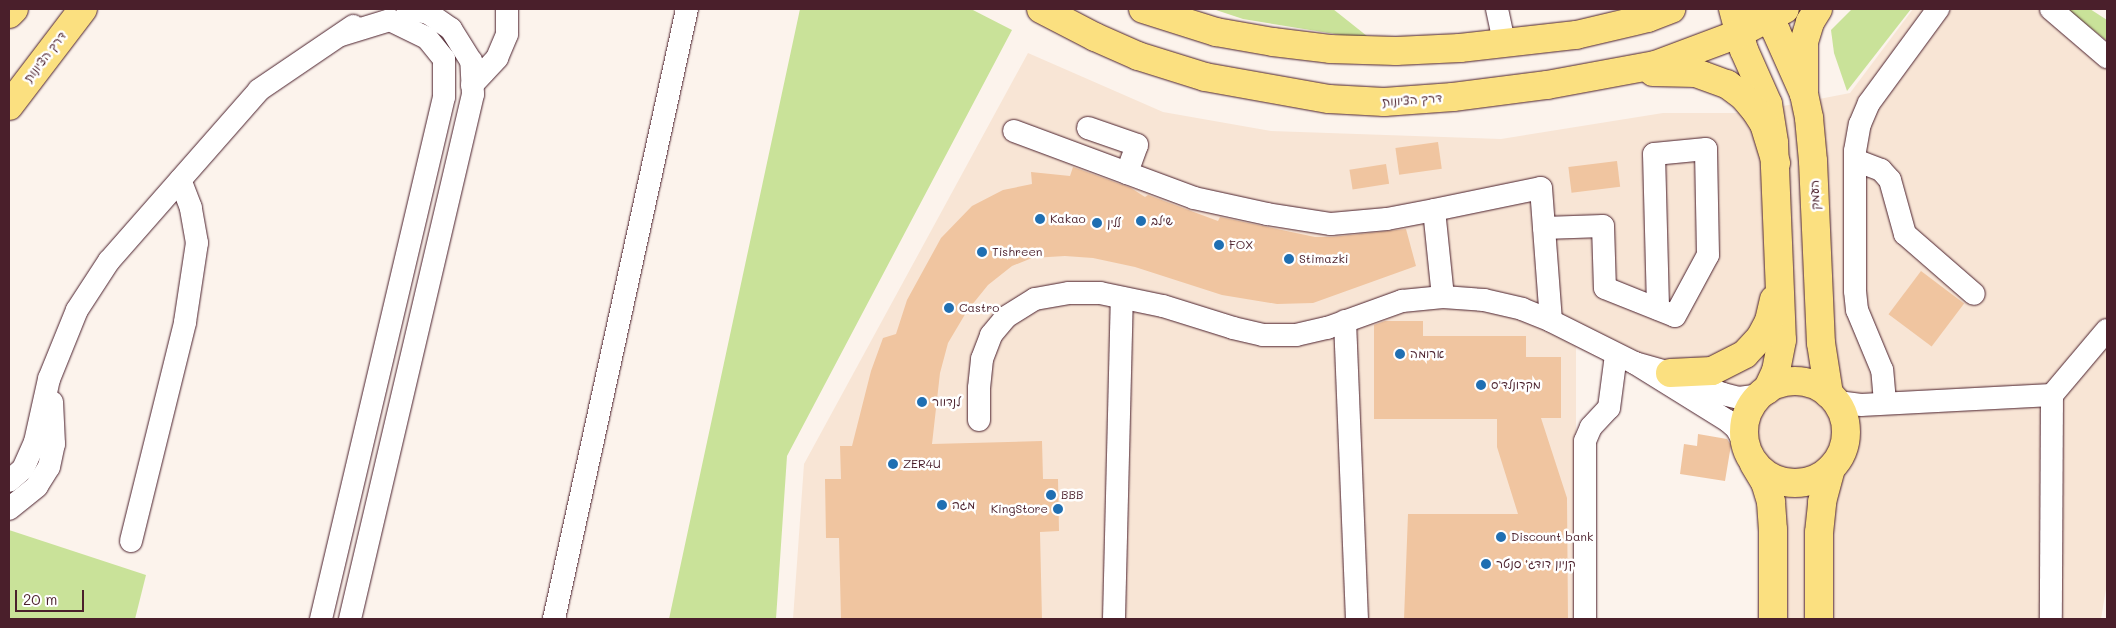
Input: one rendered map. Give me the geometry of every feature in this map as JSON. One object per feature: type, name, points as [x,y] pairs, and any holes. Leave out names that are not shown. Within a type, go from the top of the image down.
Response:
[{"type":"main road","points":[[9,14],[14,9]]},
{"type":"main road","name":"דרך הציונות","points":[[9,106],[83,9]]},
{"type":"main road","name":"דרך הציונות","points":[[1041,9],[1095,37],[1138,56],[1205,76],[1329,99],[1384,102],[1453,97],[1547,85],[1655,65],[1735,21],[1771,12]]},
{"type":"main road","points":[[1143,9],[1216,32],[1272,42],[1330,49],[1396,51],[1504,43],[1576,34],[1648,18],[1671,9]]},
{"type":"main road","points":[[1804,94],[1804,42],[1810,22],[1818,9]]},
{"type":"main road","name":"העמק","points":[[1771,12],[1804,94],[1813,161],[1819,316],[1824,366],[1833,398]]},
{"type":"main road","points":[[1735,21],[1768,104],[1776,163],[1782,340],[1776,371],[1764,392],[1749,409],[1744,426],[1749,452],[1765,482],[1771,502],[1774,619]]},
{"type":"main road","points":[[1626,71],[1696,74],[1727,84],[1744,96],[1764,124],[1776,163]]},
{"type":"main road","points":[[1670,373],[1712,371],[1746,354],[1760,338],[1770,321],[1780,274]]},
{"type":"main road","points":[[1749,452],[1764,473],[1780,481],[1793,483],[1811,481],[1824,475],[1837,463],[1845,447],[1847,436],[1845,418],[1833,398],[1808,382],[1797,380],[1780,383],[1764,392]]},
{"type":"main road","points":[[1819,619],[1819,532],[1822,502],[1831,468]]},
{"type":"street","points":[[9,481],[23,469],[35,442],[49,379],[77,310],[109,261],[259,90],[341,35],[367,15],[391,9]]},
{"type":"street","points":[[472,85],[496,58],[507,34],[507,9]]},
{"type":"street","points":[[554,619],[687,9]]},
{"type":"street","points":[[1497,9],[1504,43]]},
{"type":"street","points":[[1885,402],[1882,370],[1857,310],[1855,291],[1855,160],[1860,124],[1869,103],[1938,9]]},
{"type":"street","points":[[2051,9],[2107,57]]},
{"type":"street","points":[[350,619],[472,94],[471,61],[451,29],[428,13],[415,10]]},
{"type":"street","points":[[321,619],[444,97],[444,60],[428,38],[390,20],[341,35]]},
{"type":"street","points":[[1088,128],[1137,145],[1127,173]]},
{"type":"street","points":[[1014,131],[1194,198],[1267,214],[1331,224],[1387,219],[1541,188],[1551,321]]},
{"type":"street","points":[[1544,228],[1603,226],[1605,288],[1675,316],[1708,255],[1706,149],[1654,154],[1658,309]]},
{"type":"street","points":[[1855,160],[1881,170],[1890,180],[1905,234],[1974,294]]},
{"type":"street","points":[[131,541],[185,322],[197,243],[192,208],[180,180]]},
{"type":"street","points":[[1434,210],[1443,297]]},
{"type":"street","points":[[979,420],[979,388],[982,359],[991,335],[1006,317],[1035,299],[1069,293],[1100,293],[1162,306],[1233,328],[1263,335],[1296,335],[1327,328],[1402,301],[1443,297],[1484,300],[1522,310],[1551,321],[1626,359],[1728,421],[1736,428],[1749,452]]},
{"type":"street","points":[[1114,619],[1122,298]]},
{"type":"street","points":[[1345,321],[1357,619]]},
{"type":"street","points":[[2051,619],[2052,395],[2107,330]]},
{"type":"street","points":[[1626,359],[1739,398],[1764,392]]},
{"type":"street","points":[[1585,619],[1585,441],[1591,427],[1609,408],[1626,359]]},
{"type":"street","points":[[9,509],[37,486],[49,467],[54,444],[49,379]]},
{"type":"street","points":[[1833,398],[1861,405],[1885,402],[2052,395]]},
{"type":"shaded area","points":[[1913,9],[2060,9],[2107,48],[2107,583],[2101,619],[1757,619],[1765,450],[1687,401],[1576,347],[1576,619],[793,619],[804,464],[1028,53],[1163,112],[1271,131],[1501,139],[1663,113],[1747,113],[1850,93]]},
{"type":"green space","points":[[800,9],[971,9],[1012,30],[787,456],[776,619],[669,619]]},
{"type":"green space","points":[[1213,9],[1333,9],[1372,40],[1243,19]]},
{"type":"green space","points":[[1852,9],[1911,9],[1847,91],[1834,53],[1831,30]]},
{"type":"green space","points":[[2067,9],[2090,9],[2107,20],[2107,41]]},
{"type":"green space","points":[[9,530],[146,575],[135,619],[9,619]]},
{"type":"building","points":[[1438,142],[1442,169],[1399,175],[1395,148]]},
{"type":"building","points":[[1617,161],[1620,187],[1572,193],[1568,167]]},
{"type":"building","points":[[1386,164],[1389,184],[1353,190],[1349,170]]},
{"type":"building","points":[[1073,167],[1131,188],[1145,197],[1148,195],[1218,221],[1220,217],[1315,237],[1406,229],[1416,266],[1313,303],[1277,304],[1222,295],[1135,267],[1093,258],[1065,256],[1032,258],[1012,266],[988,285],[967,311],[948,343],[940,373],[932,444],[1042,441],[1043,479],[1058,479],[1059,531],[1040,532],[1042,619],[841,619],[839,538],[826,538],[825,479],[841,479],[840,446],[852,446],[871,371],[883,338],[896,334],[907,300],[941,238],[972,206],[1003,190],[1032,184],[1031,172],[1070,176]]},
{"type":"building","points":[[1921,271],[1964,303],[1932,347],[1889,314]]},
{"type":"building","points":[[1385,321],[1423,321],[1423,336],[1526,336],[1526,357],[1561,357],[1561,418],[1541,418],[1567,498],[1568,619],[1404,619],[1408,514],[1518,514],[1497,447],[1497,419],[1374,419],[1374,325]]},
{"type":"building","points":[[1698,434],[1727,439],[1731,445],[1725,481],[1680,474],[1684,444],[1697,446]]},
{"type":"place","name":"Kakao","points":[[1040,219]]},
{"type":"place","name":"שילב","points":[[1141,221]]},
{"type":"place","name":"ללין","points":[[1097,223]]},
{"type":"place","name":"FOX","points":[[1219,245]]},
{"type":"place","name":"Tishreen","points":[[982,252]]},
{"type":"place","name":"Stimazki","points":[[1289,259]]},
{"type":"place","name":"Castro","points":[[949,308]]},
{"type":"place","name":"ארומה","points":[[1400,354]]},
{"type":"place","name":"מקדונלד'ס","points":[[1481,385]]},
{"type":"place","name":"לנדוור","points":[[922,402]]},
{"type":"place","name":"ZER4U","points":[[893,464]]},
{"type":"place","name":"BBB","points":[[1051,495]]},
{"type":"place","name":"מגה","points":[[942,505]]},
{"type":"place","name":"KingStore","points":[[1058,509]]},
{"type":"place","name":"Discount bank","points":[[1501,537]]},
{"type":"place","name":"קניון דודג' סנטר","points":[[1486,564]]}]
